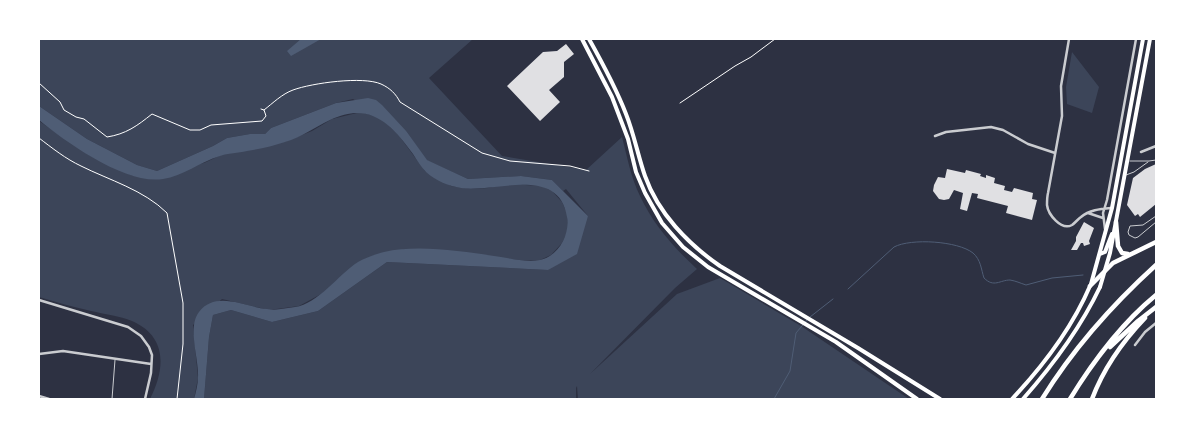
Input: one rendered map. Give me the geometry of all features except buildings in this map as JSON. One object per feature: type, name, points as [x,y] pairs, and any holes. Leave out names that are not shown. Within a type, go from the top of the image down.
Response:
[{"type":"highway","points":[[1116,222],[1119,250],[1130,254]]},
{"type":"highway","points":[[1090,286],[1106,269],[1130,254],[1156,242]]},
{"type":"highway","points":[[1042,399],[1065,365],[1104,317],[1156,265]]},
{"type":"highway","points":[[1070,399],[1114,338],[1146,303],[1156,295]]},
{"type":"highway","points":[[1076,390],[1116,340],[1156,307]]},
{"type":"highway","points":[[1092,399],[1113,360],[1134,330],[1156,307]]},
{"type":"main road","points":[[582,39],[612,97],[628,139],[636,172],[645,193],[662,223],[683,248],[696,258],[851,352],[916,399]]},
{"type":"main road","points":[[590,39],[618,93],[651,190],[668,216],[689,241],[712,260],[792,307],[939,399]]},
{"type":"main road","points":[[1023,399],[1072,337],[1100,288],[1106,269],[1124,176],[1124,160],[1143,39]]},
{"type":"main road","points":[[1012,399],[1026,384],[1069,328],[1090,286],[1106,233],[1124,160],[1150,39]]},
{"type":"main road","points":[[1100,254],[1104,253],[1107,249],[1116,222]]},
{"type":"street","points":[[1069,39],[1061,86],[1062,111],[1047,206],[1050,214],[1059,223],[1069,226],[1087,213],[1112,208]]},
{"type":"street","points":[[1106,233],[1103,218],[1104,209],[1136,39]]},
{"type":"street","points":[[934,136],[946,132],[991,127],[1003,130],[1028,144],[1055,153]]},
{"type":"street","points":[[1142,152],[1156,146]]},
{"type":"street","points":[[1087,213],[1103,218]]},
{"type":"street","points":[[39,300],[128,326],[141,336],[152,355],[151,373],[145,399]]},
{"type":"street","points":[[1135,345],[1156,322]]},
{"type":"street","points":[[39,354],[63,351],[152,364]]},
{"type":"street","points":[[39,396],[49,399]]},
{"type":"lane","points":[[1124,160],[1156,160]]},
{"type":"lane","points":[[1124,176],[1134,172],[1149,161]]},
{"type":"lane","points":[[1156,216],[1143,226],[1130,226],[1129,235],[1135,238],[1138,237],[1156,222]]},
{"type":"lane","points":[[112,399],[115,358]]},
{"type":"path","points":[[680,103],[751,57],[775,39]]},
{"type":"path","points":[[264,110],[293,90],[326,82],[372,81],[383,85],[395,93],[400,102],[482,153],[510,161],[570,166],[589,171]]},
{"type":"path","points":[[39,83],[60,102],[64,110],[76,118],[84,119],[107,136],[121,134],[136,127],[152,114],[190,130],[200,130],[211,125],[262,121],[266,116],[264,110]]},
{"type":"path","points":[[39,138],[79,165],[121,184],[159,205],[166,213],[183,303],[183,344],[178,399]]},
{"type":"shaded area","points":[[39,39],[473,39],[429,78],[502,156],[586,170],[622,137],[634,182],[645,206],[665,235],[697,269],[675,288],[590,374],[677,294],[720,278],[801,326],[909,399],[578,399],[577,386],[576,399],[204,399],[209,337],[213,315],[231,310],[272,322],[318,311],[387,262],[548,270],[588,216],[566,189],[563,191],[552,180],[521,176],[468,179],[426,160],[407,132],[353,99],[336,103],[271,128],[265,134],[250,134],[227,138],[157,171],[137,165],[87,139],[39,106]]},
{"type":"shaded area","points":[[301,39],[321,39],[291,56],[287,51]]},
{"type":"shaded area","points":[[1072,52],[1099,87],[1092,113],[1067,104],[1066,87]]},
{"type":"shaded area","points":[[368,98],[376,100],[382,105],[407,132],[427,160],[468,179],[521,176],[552,180],[588,216],[577,254],[548,270],[387,262],[318,311],[272,322],[231,310],[213,315],[209,337],[204,399],[194,399],[198,370],[194,343],[194,326],[199,312],[206,305],[222,301],[274,310],[303,305],[320,295],[358,262],[384,252],[398,250],[442,250],[530,261],[547,258],[558,249],[567,230],[567,217],[562,201],[552,191],[539,186],[523,185],[475,189],[461,188],[443,183],[426,172],[405,143],[387,125],[378,118],[368,114],[356,113],[330,120],[297,137],[280,143],[223,155],[185,172],[163,179],[148,179],[132,176],[115,169],[65,140],[39,120],[39,106],[87,139],[137,165],[157,171],[227,138],[250,134],[265,134],[271,128],[336,103]]},
{"type":"shaded area","points":[[361,112],[380,118],[397,133],[425,171],[451,186],[469,189],[488,188],[506,184],[542,186],[552,191],[562,202],[567,213],[568,231],[562,243],[551,255],[540,260],[519,260],[426,249],[404,249],[299,306],[269,310],[222,299],[193,325],[198,378],[194,399],[150,399],[159,376],[160,355],[152,336],[144,328],[122,318],[39,297],[39,121],[89,155],[133,176],[204,163],[221,155],[287,141],[312,131],[332,119]]},
{"type":"waterway","points":[[848,289],[894,247],[911,242],[946,243],[966,249],[976,256],[984,278],[991,283],[1010,280],[1026,285],[1052,278],[1083,275]]},
{"type":"waterway","points":[[810,317],[833,299]]},
{"type":"waterway","points":[[774,399],[790,371],[796,333],[807,320]]}]
